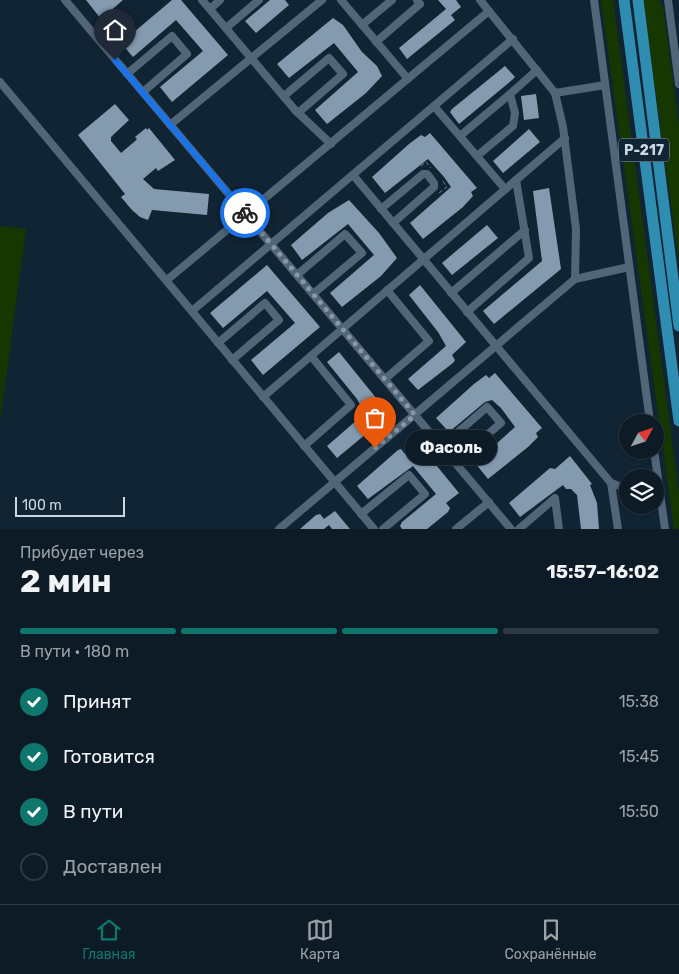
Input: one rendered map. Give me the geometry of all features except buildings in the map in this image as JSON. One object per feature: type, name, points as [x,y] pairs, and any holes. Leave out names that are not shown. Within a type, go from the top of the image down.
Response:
[{"type":"highway","name":"Р-217","points":[[624,0],[679,421]]},
{"type":"highway","name":"Р-217","points":[[638,0],[679,326]]},
{"type":"street","points":[[66,0],[511,529]]},
{"type":"street","points":[[202,0],[298,113],[331,144]]},
{"type":"street","points":[[210,9],[220,0]]},
{"type":"street","points":[[226,28],[259,0]]},
{"type":"street","points":[[170,125],[322,0]]},
{"type":"street","points":[[340,0],[408,79]]},
{"type":"street","points":[[362,25],[392,0]]},
{"type":"street","points":[[376,42],[420,4],[417,0]]},
{"type":"street","points":[[480,0],[556,93],[565,138],[576,229],[575,279]]},
{"type":"street","points":[[594,0],[649,414]]},
{"type":"street","points":[[668,0],[679,84]]},
{"type":"street","points":[[167,280],[490,11]]},
{"type":"street","points":[[127,74],[172,36],[188,54],[143,92]]},
{"type":"street","points":[[192,312],[513,39]]},
{"type":"street","points":[[284,96],[329,58],[343,74],[298,113]]},
{"type":"street","points":[[460,136],[537,70]]},
{"type":"street","points":[[0,82],[374,529]]},
{"type":"street","points":[[556,93],[606,85]]},
{"type":"street","points":[[478,156],[513,126],[515,113],[510,94]]},
{"type":"street","points":[[434,106],[506,189]]},
{"type":"street","points":[[263,397],[565,138]]},
{"type":"street","points":[[381,209],[422,174],[427,174],[434,183],[434,187],[393,223]]},
{"type":"street","points":[[353,175],[611,483],[619,486]]},
{"type":"street","points":[[467,312],[529,258],[516,180]]},
{"type":"street","points":[[451,293],[525,230]]},
{"type":"street","points":[[297,275],[345,234],[362,253],[314,294]]},
{"type":"street","points":[[279,529],[575,279],[629,267]]},
{"type":"street","points":[[385,379],[429,341],[387,290]]},
{"type":"street","points":[[218,343],[265,303],[279,320],[232,360]]},
{"type":"street","points":[[304,446],[351,405],[310,356]]},
{"type":"street","points":[[442,446],[487,407],[501,422],[455,462]]},
{"type":"street","points":[[362,514],[409,474],[425,494],[382,529]]},
{"type":"street","points":[[611,483],[618,529]]},
{"type":"street","points":[[518,529],[555,498],[559,529]]},
{"type":"street","points":[[456,529],[489,502]]},
{"type":"street","points":[[661,514],[665,529]]},
{"type":"green space","points":[[601,0],[613,0],[679,493],[679,529],[674,529],[664,457],[664,414],[658,414]]},
{"type":"green space","points":[[643,0],[659,0],[663,7],[679,125],[679,263]]},
{"type":"green space","points":[[0,226],[26,229],[0,422]]},
{"type":"way so far","points":[[245,213],[415,415],[375,448]]},
{"type":"place","name":"Фасоль","points":[[375,448]]},
{"type":"route","points":[[115,60],[245,213]]}]
